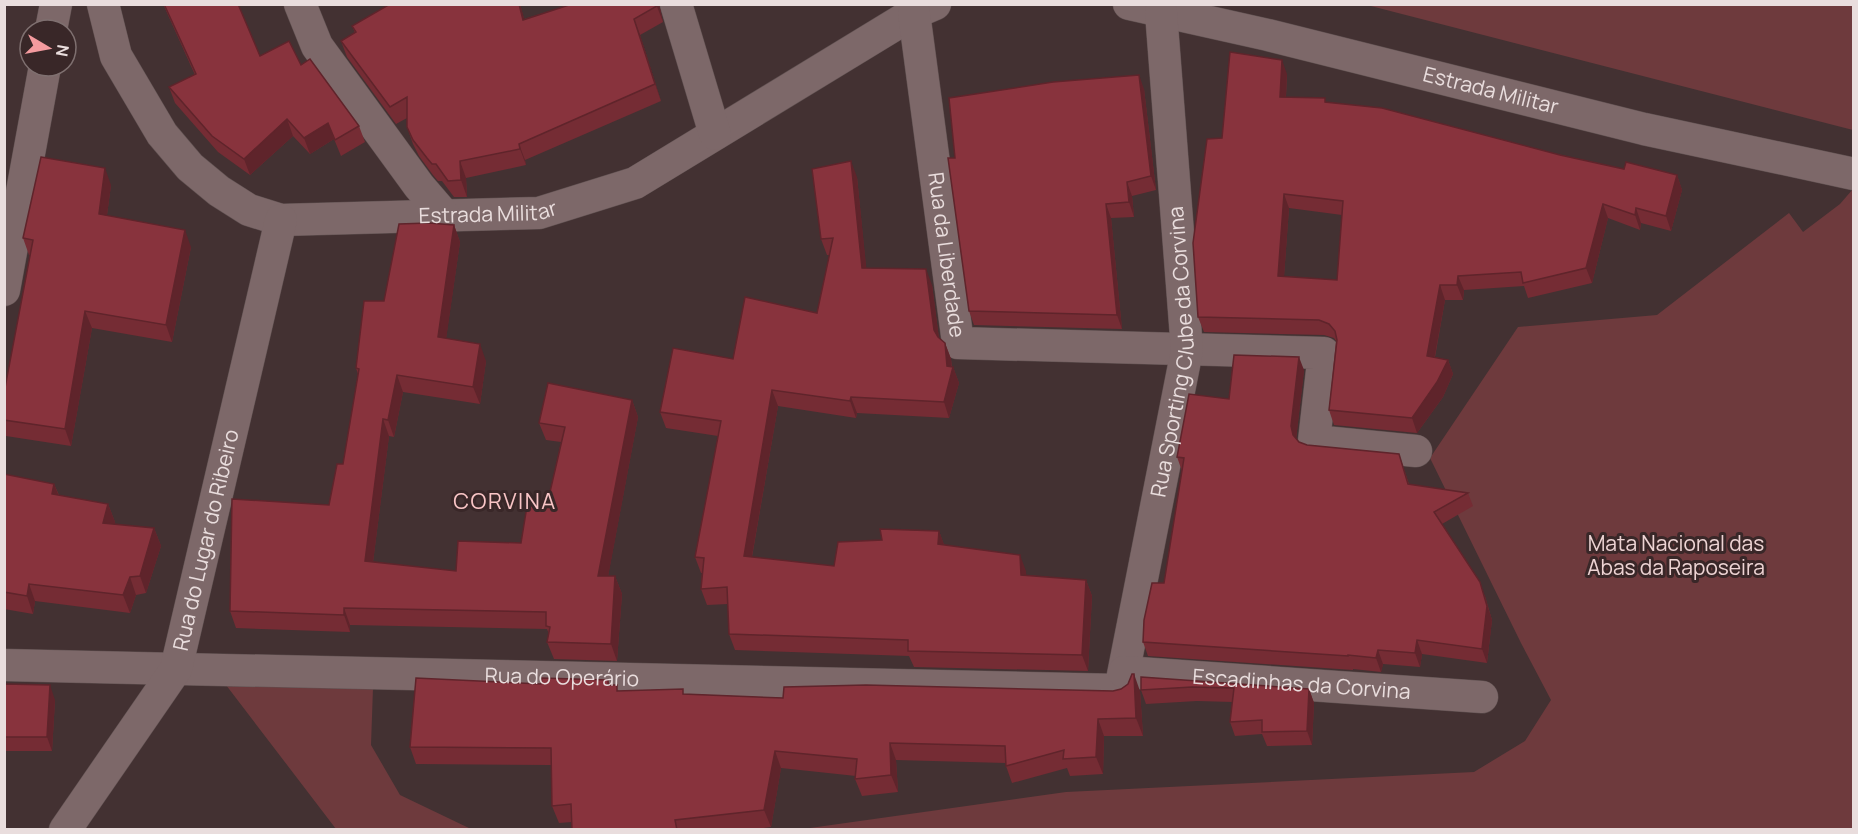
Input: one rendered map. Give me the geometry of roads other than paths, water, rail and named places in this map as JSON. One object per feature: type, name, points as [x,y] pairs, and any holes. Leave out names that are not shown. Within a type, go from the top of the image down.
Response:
[{"type":"street","name":"Estrada Militar","points":[[103,4],[116,56],[162,134],[190,167],[219,191],[249,210],[281,220],[539,213],[635,183],[924,9]]},
{"type":"street","points":[[300,4],[316,46],[419,186],[444,215]]},
{"type":"street","points":[[676,4],[715,134]]},
{"type":"street","name":"Estrada Militar","points":[[1130,4],[1268,35],[1644,129],[1854,174]]},
{"type":"street","name":"Rua da Liberdade","points":[[924,9],[958,343],[1187,350]]},
{"type":"street","name":"Rua Sporting Clube da Corvina","points":[[1122,681],[1187,350],[1161,12]]},
{"type":"street","points":[[4,290],[43,78]]},
{"type":"street","name":"Rua do Lugar do Ribeiro","points":[[65,830],[176,669],[281,220]]},
{"type":"street","points":[[1187,350],[1324,353],[1314,441],[1416,451]]},
{"type":"street","name":"Rua do Operário","points":[[4,665],[1122,681]]},
{"type":"street","name":"Escadinhas da Corvina","points":[[1122,681],[1482,697]]},
{"type":"district","name":"CORVINA","points":[[505,501]]},
{"type":"park label","name":"Mata Nacional das Abas da Raposeira","points":[[1676,556]]}]
